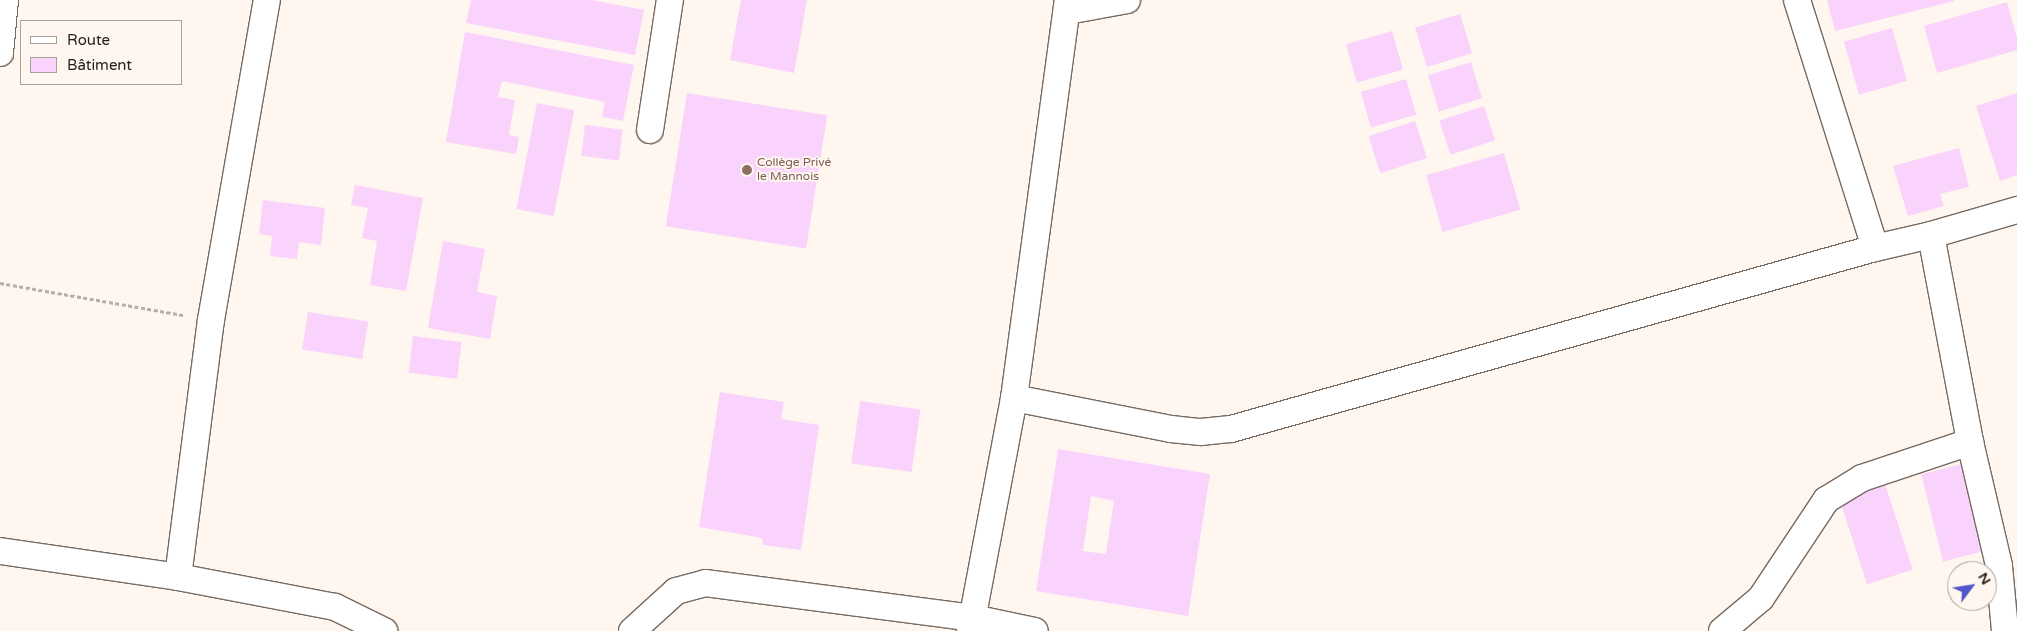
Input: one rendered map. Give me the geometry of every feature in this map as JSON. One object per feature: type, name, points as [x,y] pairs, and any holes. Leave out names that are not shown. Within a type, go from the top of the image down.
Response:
[{"type":"street","points":[[0,53],[5,0]]},
{"type":"street","points":[[178,578],[211,320],[267,0]]},
{"type":"street","points":[[650,130],[670,0]]},
{"type":"street","points":[[972,624],[1014,398],[1067,6],[1126,0]]},
{"type":"street","points":[[1797,0],[1875,248]]},
{"type":"street","points":[[1014,398],[1171,429],[1201,432],[1231,429],[1875,248],[1931,235],[2017,210]]},
{"type":"street","points":[[1931,235],[1970,442],[1999,566],[2005,631]]},
{"type":"street","points":[[1722,631],[1761,598],[1826,500],[1862,478],[1970,442]]},
{"type":"street","points":[[0,551],[178,578],[335,607],[384,631]]},
{"type":"street","points":[[632,631],[676,592],[704,583],[972,624],[1035,631]]},
{"type":"path","points":[[0,283],[211,320]]},
{"type":"building","points":[[471,0],[592,0],[644,10],[635,55],[466,23]]},
{"type":"building","points":[[741,0],[807,0],[794,73],[730,60]]},
{"type":"building","points":[[1827,0],[1954,0],[1954,1],[1835,31]]},
{"type":"building","points":[[2007,2],[2017,37],[2017,50],[1937,73],[1924,26]]},
{"type":"building","points":[[1460,14],[1472,53],[1427,67],[1415,28]]},
{"type":"building","points":[[1892,28],[1907,81],[1859,95],[1844,42]]},
{"type":"building","points":[[1392,31],[1403,69],[1357,83],[1346,44]]},
{"type":"building","points":[[465,32],[634,65],[623,121],[602,117],[605,102],[502,81],[498,97],[515,100],[509,135],[519,137],[516,154],[446,142]]},
{"type":"building","points":[[1471,62],[1482,98],[1439,111],[1428,75]]},
{"type":"building","points":[[1406,79],[1416,115],[1371,128],[1361,92]]},
{"type":"building","name":"Collège Privé le Mannois","points":[[687,93],[827,115],[806,249],[666,226]]},
{"type":"building","points":[[2017,93],[2017,175],[2000,181],[1976,106]]},
{"type":"building","points":[[537,103],[574,110],[554,216],[516,209]]},
{"type":"building","points":[[1484,106],[1495,140],[1450,155],[1439,121]]},
{"type":"building","points":[[1415,121],[1427,158],[1380,173],[1368,136]]},
{"type":"building","points":[[585,125],[623,130],[619,160],[581,156]]},
{"type":"building","points":[[1959,148],[1969,187],[1940,194],[1944,206],[1908,216],[1893,166]]},
{"type":"building","points":[[1504,153],[1520,210],[1442,232],[1426,175]]},
{"type":"building","points":[[355,185],[423,198],[406,291],[370,285],[377,241],[362,238],[368,208],[351,205]]},
{"type":"building","points":[[263,200],[325,208],[321,245],[299,242],[297,259],[270,256],[272,236],[259,234]]},
{"type":"building","points":[[443,241],[485,249],[477,292],[497,296],[490,339],[428,328]]},
{"type":"building","points":[[308,312],[368,322],[362,359],[302,350]]},
{"type":"building","points":[[413,336],[462,342],[457,379],[408,373]]},
{"type":"building","points":[[720,392],[784,402],[781,419],[819,425],[801,550],[763,545],[762,538],[699,527]]},
{"type":"building","points":[[860,401],[920,409],[912,472],[851,463]]},
{"type":"building","points":[[1058,449],[1210,474],[1188,616],[1036,591]],"holes":[[[1091,496],[1114,501],[1106,554],[1083,551]]]},
{"type":"building","points":[[1962,464],[1984,551],[1943,561],[1921,474]]},
{"type":"building","points":[[1885,484],[1913,570],[1867,584],[1839,499]]},
{"type":"place","name":"Collège Privé le Mannois","points":[[747,170]]}]
